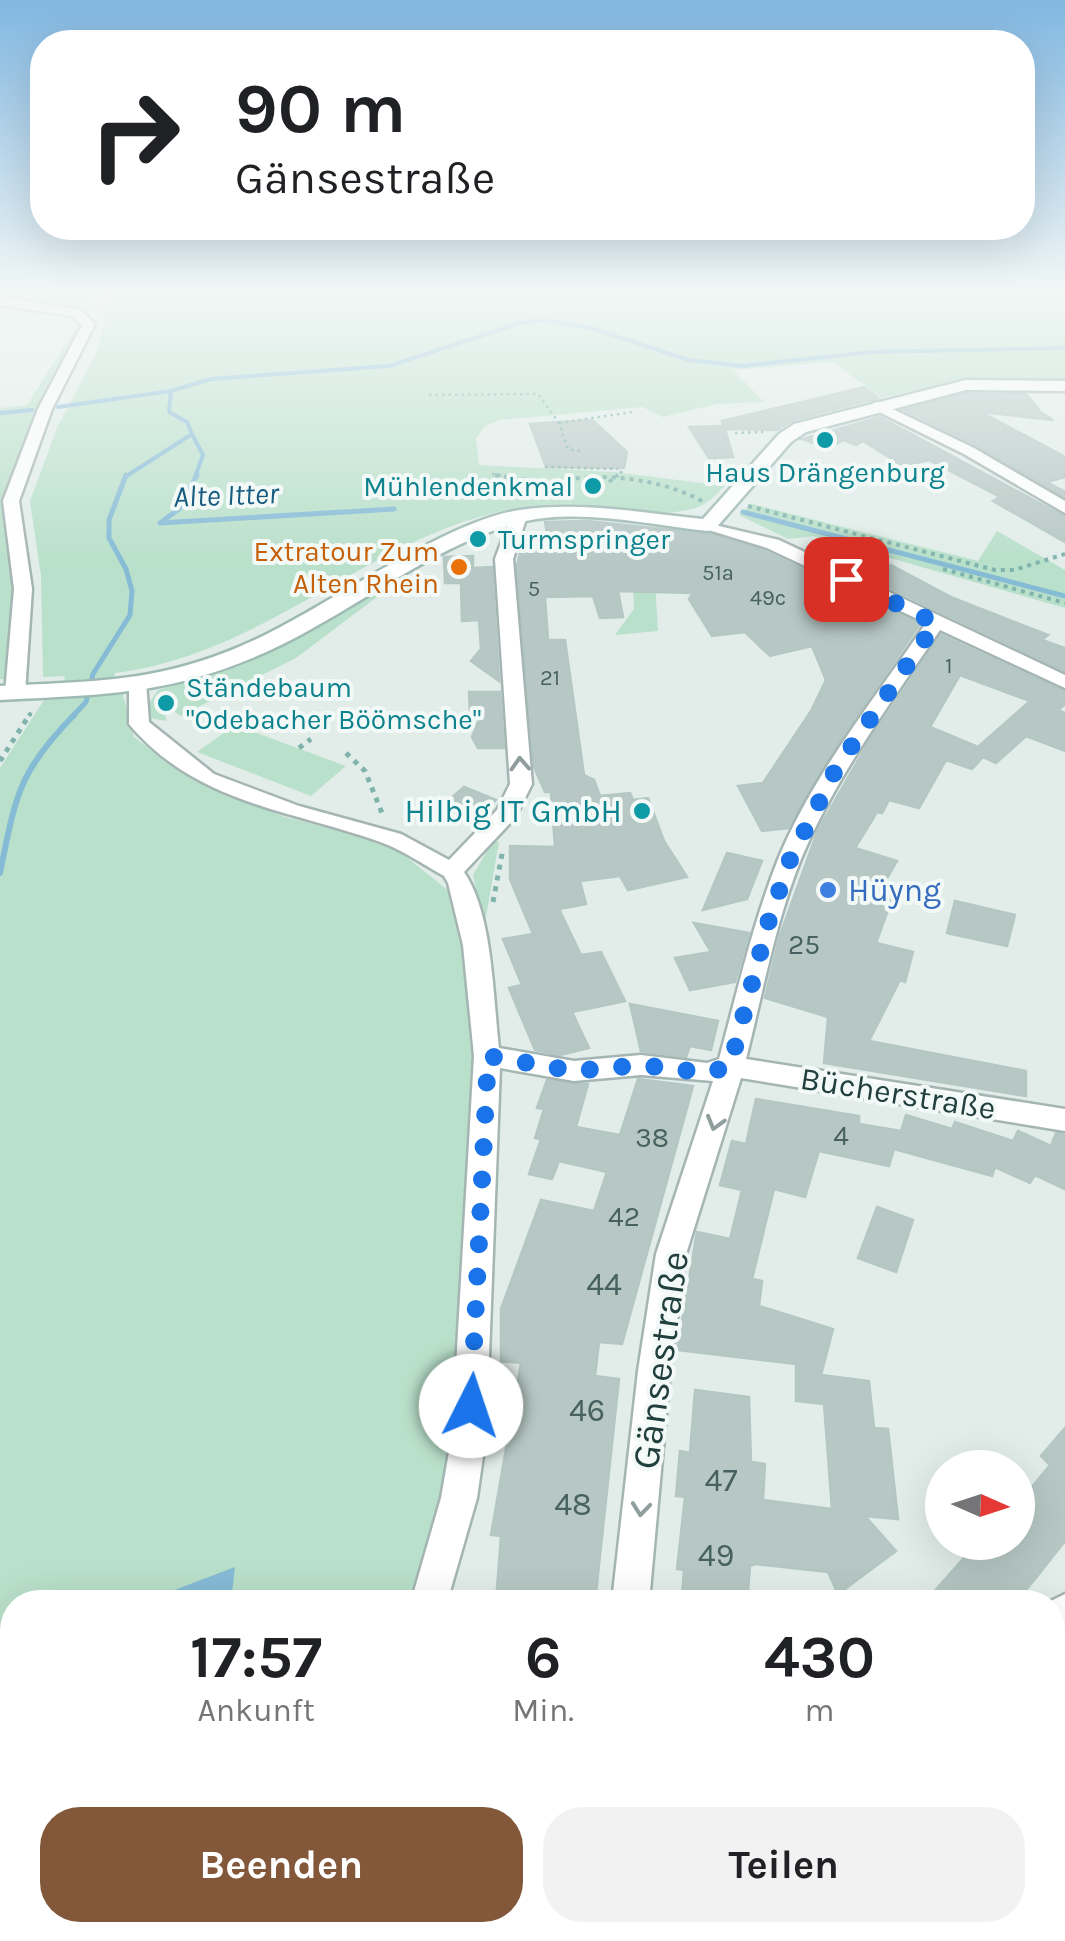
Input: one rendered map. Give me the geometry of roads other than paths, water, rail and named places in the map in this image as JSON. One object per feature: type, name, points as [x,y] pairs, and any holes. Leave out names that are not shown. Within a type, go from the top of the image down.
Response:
[{"type":"street","points":[[60,382],[45,409],[12,501],[10,522],[23,589],[29,693],[130,686],[187,676],[242,655],[514,510],[708,525],[773,544],[1065,682]]},
{"type":"street","points":[[708,525],[717,505],[792,432],[966,385],[1065,386]]},
{"type":"street","points":[[878,406],[1061,502]]},
{"type":"street","points":[[452,870],[518,798],[521,784],[504,559],[514,510]]},
{"type":"street","name":"Gänsestraße","points":[[632,1590],[670,1254],[730,1066],[759,953],[790,860],[836,769],[936,623]]},
{"type":"street","points":[[130,686],[139,724],[206,779],[291,811],[393,839],[452,870],[460,883],[474,945],[488,1056],[469,1435],[458,1498],[432,1590]]},
{"type":"street","points":[[488,1056],[574,1071],[642,1065],[707,1073],[730,1066]]},
{"type":"street","name":"Bücherstraße","points":[[730,1066],[1065,1120]]},
{"type":"water","points":[[235,1567],[232,1590],[175,1590]]},
{"type":"waterway","points":[[171,391],[202,382]]},
{"type":"waterway","points":[[58,407],[171,391]]},
{"type":"waterway","points":[[171,391],[169,412],[187,422],[192,434]]},
{"type":"waterway","points":[[0,413],[32,410]]},
{"type":"waterway","points":[[125,477],[192,434]]},
{"type":"waterway","name":"Alte Itter","points":[[192,434],[203,455],[195,477]]},
{"type":"waterway","name":"Alte Itter","points":[[197,475],[179,509],[160,523],[394,509]]},
{"type":"waterway","points":[[73,716],[86,702],[93,674],[130,615],[132,591],[126,569],[109,538],[109,520],[125,477]]},
{"type":"waterway","name":"Alte Itter","points":[[743,512],[1065,596]]},
{"type":"waterway","points":[[0,873],[10,823],[30,769],[75,714]]},
{"type":"place","name":"Haus Drängenburg","points":[[825,440]]},
{"type":"place","name":"Mühlendenkmal","points":[[593,486]]},
{"type":"place","name":"Turmspringer","points":[[478,539]]},
{"type":"place","name":"Extratour Zum Alten Rhein","points":[[459,567]]},
{"type":"place","name":"Ständebaum \"Odebacher Böömsche\"","points":[[166,703]]},
{"type":"place","name":"Hilbig IT GmbH","points":[[642,811]]},
{"type":"place","name":"Hüyng","points":[[828,890]]}]
